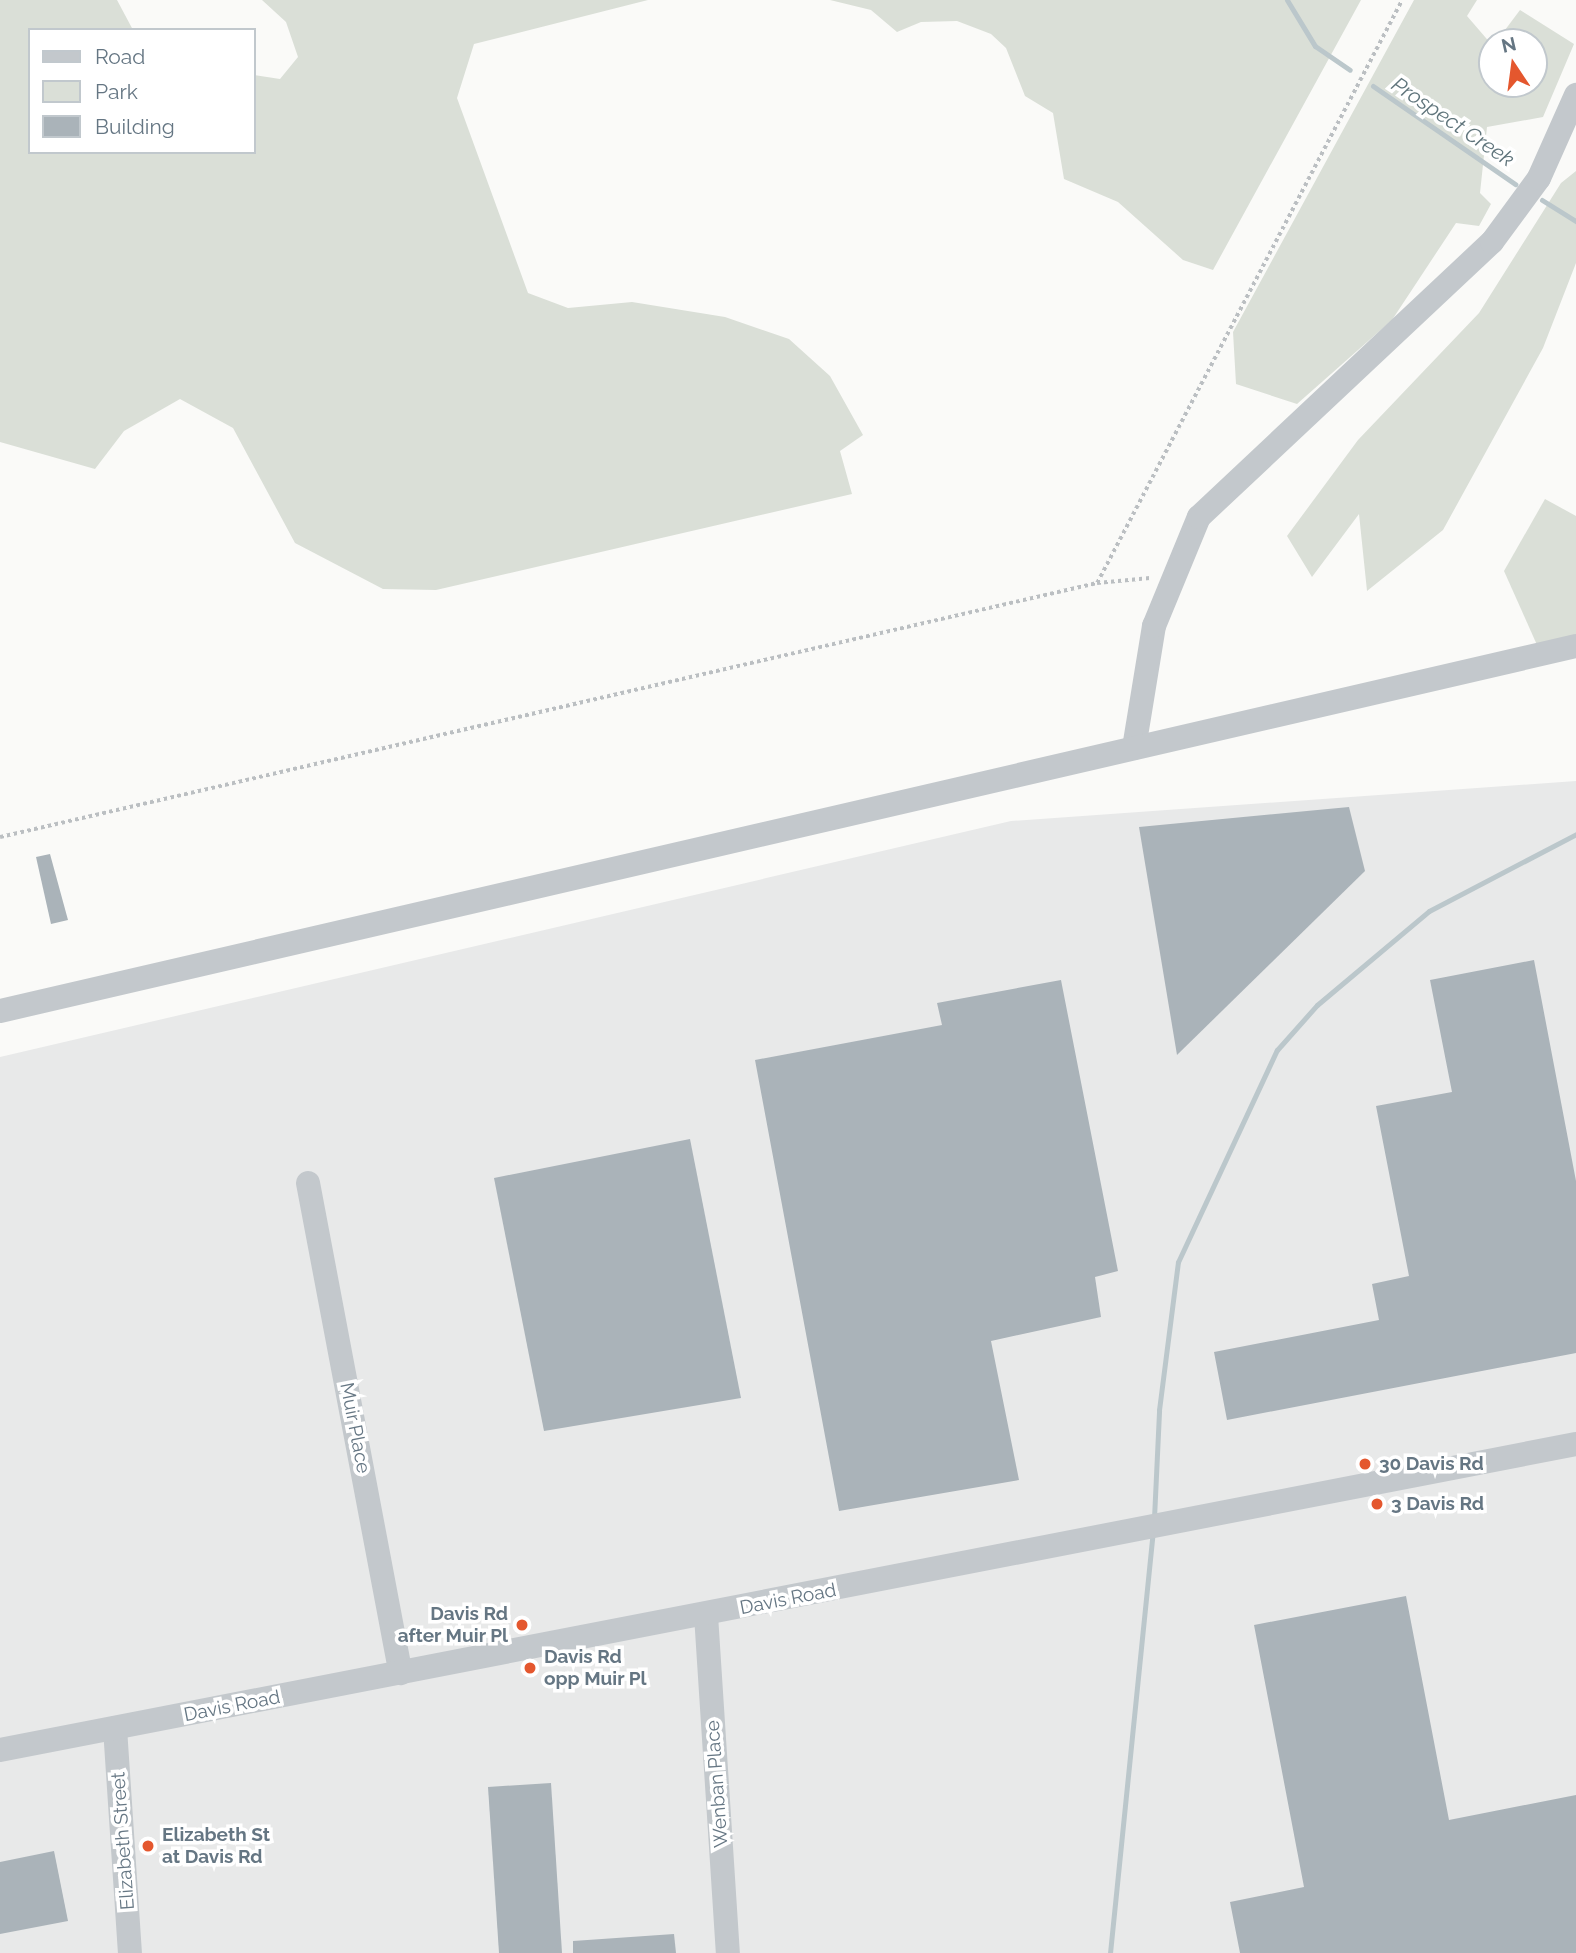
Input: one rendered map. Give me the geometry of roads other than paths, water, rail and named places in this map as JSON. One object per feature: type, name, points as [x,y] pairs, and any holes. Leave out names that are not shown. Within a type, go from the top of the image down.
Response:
[{"type":"street","points":[[1134,748],[1170,577],[1199,517],[1492,242],[1539,178],[1576,95]]},
{"type":"street","points":[[0,1011],[1576,646]]},
{"type":"street","name":"Muir Place","points":[[308,1183],[401,1673]]},
{"type":"street","name":"Davis Road","points":[[0,1750],[1576,1444]]},
{"type":"street","name":"Wenban Place","points":[[706,1615],[728,1953]]},
{"type":"street","name":"Elizabeth Street","points":[[115,1728],[130,1953]]},
{"type":"waterway","name":"Prospect Creek","points":[[1287,0],[1315,46],[1350,70]]},
{"type":"waterway","name":"Prospect Creek","points":[[1373,86],[1515,184]]},
{"type":"waterway","name":"Prospect Creek","points":[[1542,200],[1576,221]]},
{"type":"waterway","points":[[1154,1518],[1159,1410],[1178,1262],[1277,1050],[1317,1005],[1429,911],[1576,834]]},
{"type":"waterway","points":[[1110,1953],[1153,1531]]},
{"type":"place","name":"30 Davis Rd","points":[[1365,1464]]},
{"type":"place","name":"3 Davis Rd","points":[[1377,1504]]},
{"type":"place","name":"Davis Rd after Muir Pl","points":[[522,1625]]},
{"type":"place","name":"Davis Rd opp Muir Pl","points":[[530,1668]]},
{"type":"place","name":"Elizabeth St at Davis Rd","points":[[148,1846]]}]
